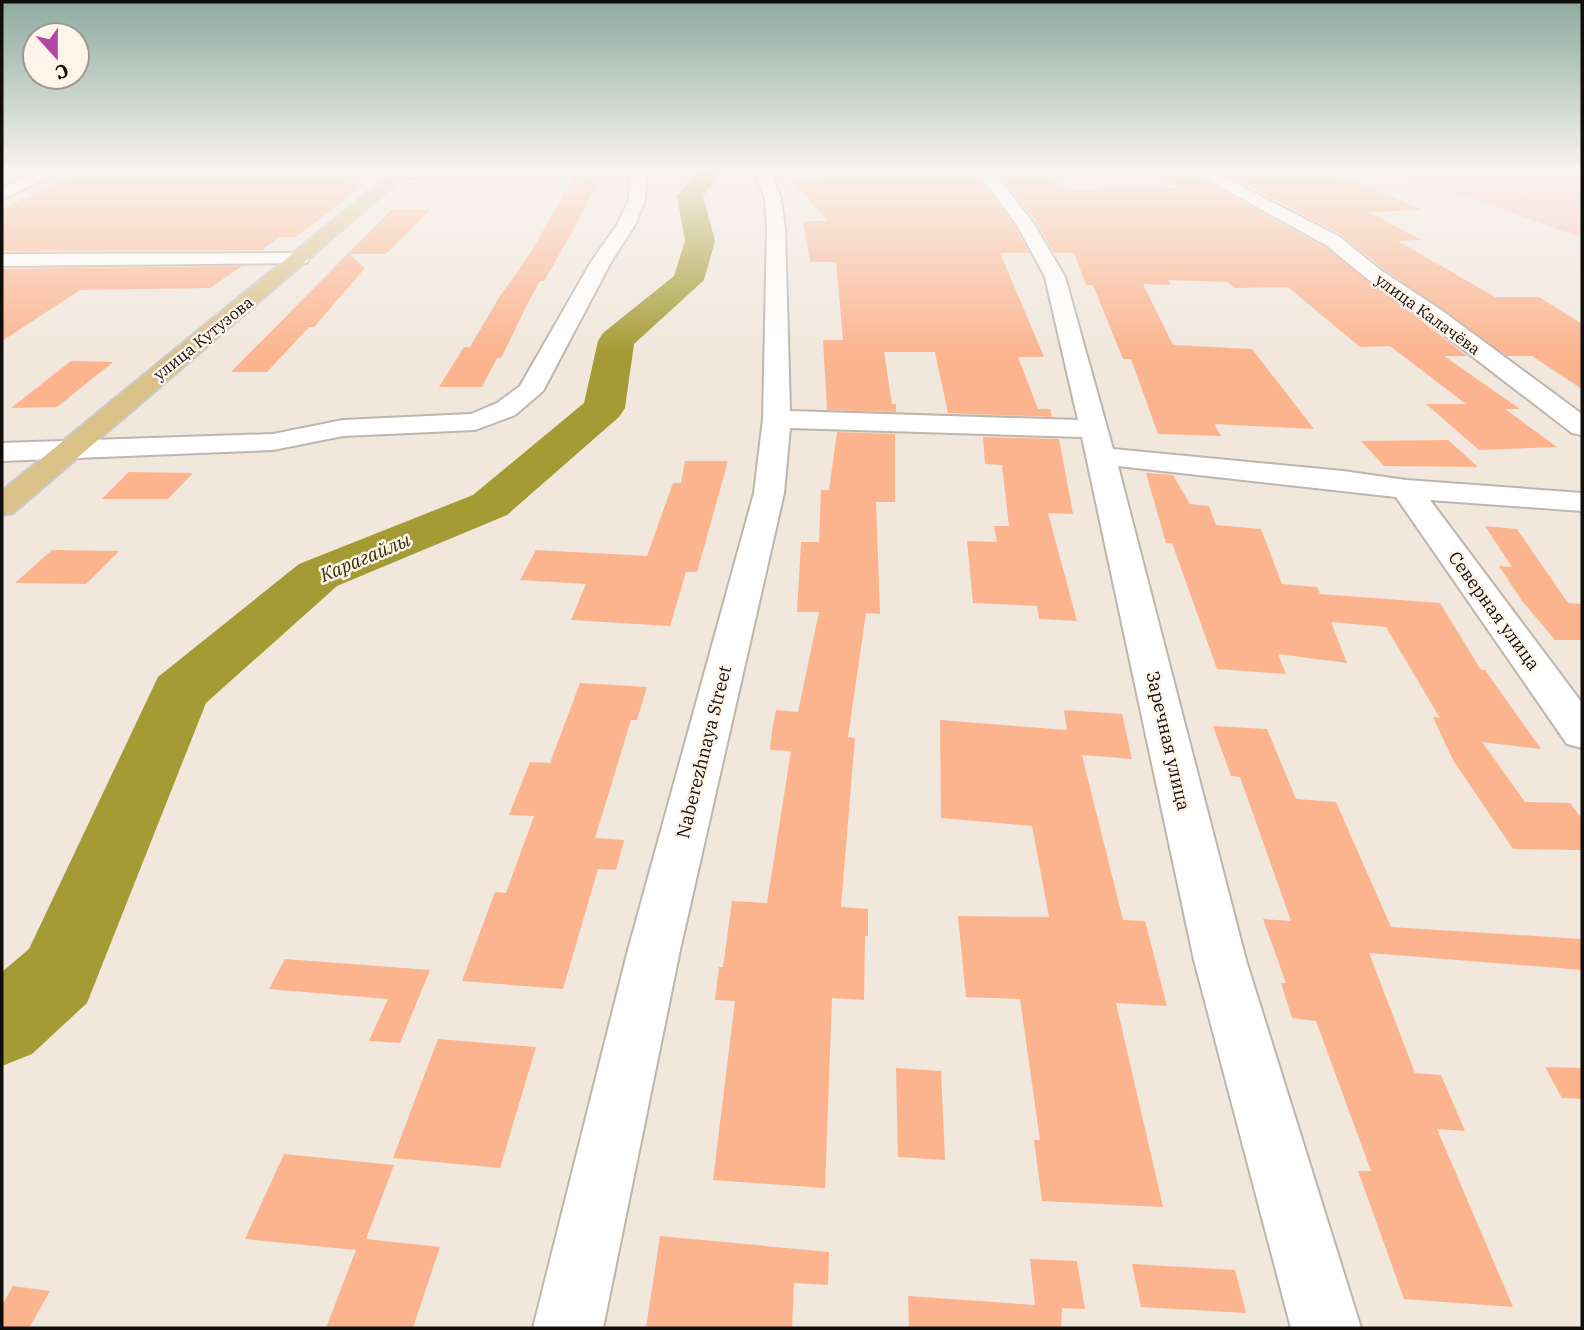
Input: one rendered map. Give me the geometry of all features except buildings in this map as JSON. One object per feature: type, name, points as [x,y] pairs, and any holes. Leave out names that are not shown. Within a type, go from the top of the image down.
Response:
[{"type":"main road","name":"улица Кутузова","points":[[2,506],[332,231]]},
{"type":"street","points":[[2,452],[273,442],[343,428],[475,422],[506,409],[530,391],[601,262],[622,231]]},
{"type":"street","name":"Naberezhnaya Street","points":[[568,1328],[654,950],[769,493],[777,419],[776,231]]},
{"type":"street","name":"Заречная улица","points":[[1029,231],[1055,277],[1220,960],[1326,1328]]},
{"type":"street","name":"улица Калачёва","points":[[1317,231],[1582,427]]},
{"type":"street","points":[[2,260],[299,259]]},
{"type":"street","points":[[777,419],[1097,443],[1406,489],[1582,502]]},
{"type":"street","name":"Северная улица","points":[[1406,489],[1582,733]]},
{"type":"shaded area","points":[[1563,231],[1582,231],[1582,238]]},
{"type":"waterway","name":"Карагайлы","points":[[2,1025],[58,976],[180,692],[318,575],[490,505],[604,408],[616,341],[688,280],[700,241],[698,231]]}]
